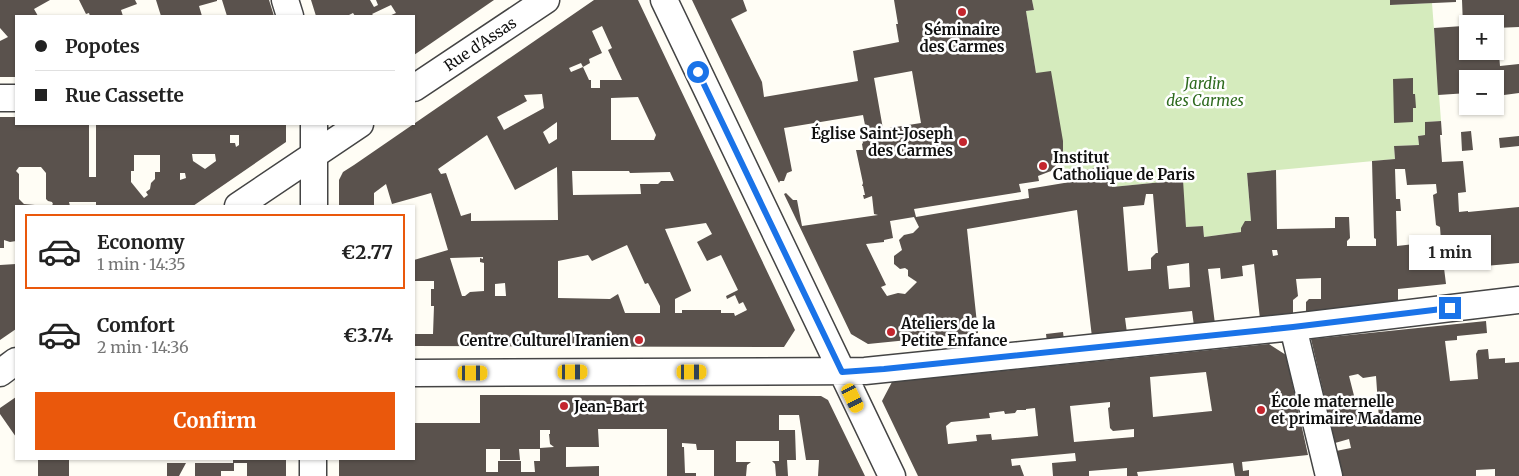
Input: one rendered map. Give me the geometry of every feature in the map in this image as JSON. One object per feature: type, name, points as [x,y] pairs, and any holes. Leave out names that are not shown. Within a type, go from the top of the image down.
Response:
[{"type":"street","points":[[286,0],[290,15]]},
{"type":"street","name":"Rue d'Assas","points":[[415,87],[546,0]]},
{"type":"street","points":[[664,0],[892,476]]},
{"type":"street","points":[[0,98],[15,98]]},
{"type":"street","points":[[314,125],[314,205]]},
{"type":"street","points":[[239,205],[359,125]]},
{"type":"street","points":[[415,373],[865,371],[1293,327],[1519,300]]},
{"type":"street","points":[[1293,327],[1329,476]]},
{"type":"street","points":[[0,373],[15,362]]},
{"type":"street","points":[[313,460],[313,476]]},
{"type":"green space","name":"Jardin des Carmes","points":[[1032,0],[1390,0],[1391,5],[1432,3],[1441,121],[1425,122],[1425,135],[1418,136],[1419,145],[1394,146],[1395,159],[1247,173],[1251,221],[1241,232],[1204,237],[1203,226],[1186,227],[1182,180],[1112,187],[1108,165],[1069,174],[1059,166],[1063,154],[1036,73],[1026,11],[1034,10]]},
{"type":"building","points":[[0,0],[50,0],[34,9],[37,15],[15,15],[15,77],[0,77],[0,41],[8,37],[0,28]]},
{"type":"building","points":[[79,0],[135,0],[137,4],[121,10],[123,15],[86,14]]},
{"type":"building","points":[[156,0],[217,0],[199,6],[202,15],[161,15]]},
{"type":"building","points":[[222,0],[269,0],[274,15],[227,15]]},
{"type":"building","points":[[311,0],[370,0],[374,7],[378,5],[376,0],[494,0],[415,54],[415,15],[391,15],[396,13],[391,5],[373,15],[354,15],[353,13],[349,15],[316,15]]},
{"type":"building","points":[[594,0],[638,0],[795,330],[784,347],[415,346],[415,334],[433,334],[434,306],[431,306],[431,289],[434,289],[434,281],[415,281],[415,260],[448,250],[431,193],[392,204],[386,184],[374,193],[374,205],[339,205],[339,180],[343,172],[412,125],[415,125],[415,123]],"holes":[[[602,26],[612,48],[608,50],[622,80],[600,80],[600,88],[591,88],[591,80],[589,80],[583,67],[590,63],[589,59],[602,53],[592,31]],[[581,63],[583,67],[571,72],[569,68]],[[542,94],[544,108],[504,130],[497,117],[527,101],[524,95]],[[638,97],[656,135],[654,140],[611,140],[611,98]],[[557,122],[557,139],[549,144],[543,132]],[[487,135],[515,190],[557,167],[558,220],[471,221],[471,213],[461,216],[446,173],[441,174],[438,169]],[[572,171],[670,172],[674,181],[661,181],[658,184],[640,184],[641,194],[573,195]],[[706,223],[712,234],[697,242],[707,261],[721,255],[738,290],[726,296],[727,299],[735,295],[739,304],[743,302],[747,310],[735,316],[734,313],[721,313],[721,310],[682,310],[682,313],[675,313],[675,299],[691,290],[665,229]],[[627,245],[645,284],[648,283],[660,306],[660,313],[625,313],[618,294],[610,299],[558,298],[558,261],[588,255],[592,261]],[[483,257],[483,259],[480,258],[480,262],[484,263],[484,291],[470,292],[462,296],[450,258]],[[505,283],[506,296],[495,296],[495,284]]]},
{"type":"building","points":[[692,0],[743,0],[747,11],[731,19],[762,82],[764,97],[858,81],[853,51],[899,42],[894,0],[1032,0],[1034,10],[1026,11],[1036,73],[1051,71],[1063,141],[1063,154],[1059,161],[1061,162],[1059,166],[1057,164],[1051,171],[1038,176],[1039,181],[1019,184],[1021,192],[914,209],[916,217],[1029,198],[1028,189],[1070,182],[1069,174],[1108,165],[1112,187],[1183,180],[1186,227],[1203,226],[1204,237],[1241,232],[1245,221],[1251,221],[1247,173],[1276,170],[1277,229],[1335,228],[1335,217],[1349,217],[1350,238],[1347,241],[1347,246],[1376,246],[1376,239],[1374,238],[1372,161],[1395,159],[1394,146],[1419,145],[1418,136],[1425,135],[1425,122],[1441,121],[1442,162],[1463,161],[1466,192],[1458,193],[1459,212],[1519,207],[1519,263],[1444,268],[1446,284],[1398,289],[1398,305],[1306,314],[1306,302],[1309,299],[1321,299],[1321,278],[1296,279],[1298,296],[1293,300],[1293,316],[1260,319],[1254,264],[1242,266],[1243,276],[1221,279],[1220,268],[1208,269],[1215,324],[1194,326],[1192,311],[1125,318],[1127,333],[1092,337],[1077,210],[967,229],[978,333],[868,344],[851,334],[784,194],[786,193],[793,200],[797,200],[802,226],[878,215],[874,214],[872,196],[864,199],[863,195],[865,195],[856,150],[863,150],[860,131],[866,130],[863,115],[784,128],[792,171],[787,173],[784,181],[779,183]],"holes":[[[912,71],[921,123],[883,129],[874,78]],[[1395,169],[1405,169],[1407,185],[1436,184],[1437,193],[1433,195],[1436,225],[1440,227],[1441,241],[1397,246],[1396,211],[1401,211],[1400,199],[1396,199]],[[1146,194],[1153,194],[1158,253],[1151,258],[1151,269],[1128,271],[1123,207],[1144,205]],[[914,217],[919,227],[913,233],[904,235],[899,240],[902,250],[894,256],[894,264],[900,269],[905,268],[908,270],[908,276],[917,282],[905,294],[898,293],[887,296],[881,287],[886,285],[866,244],[884,242],[884,240],[893,238],[890,221]],[[1272,250],[1277,250],[1278,255],[1273,256]],[[1189,263],[1190,287],[1169,289],[1167,266]]]},
{"type":"building","points":[[1390,0],[1456,0],[1456,2],[1390,5]]},
{"type":"building","points":[[1462,0],[1519,0],[1519,27],[1504,28],[1504,15],[1463,15]]},
{"type":"building","points":[[1459,26],[1459,60],[1500,60],[1500,66],[1519,64],[1519,93],[1504,95],[1504,70],[1459,70],[1459,94],[1438,95],[1434,28]]},
{"type":"building","points":[[1413,78],[1413,94],[1415,94],[1416,108],[1413,108],[1413,122],[1394,123],[1393,79]]},
{"type":"building","points":[[0,117],[15,117],[15,125],[89,125],[89,177],[96,177],[96,125],[286,125],[286,142],[194,205],[96,205],[96,202],[69,202],[70,205],[52,205],[52,202],[46,199],[46,173],[41,167],[19,167],[16,171],[19,174],[19,199],[24,204],[35,205],[15,205],[15,241],[4,240],[4,248],[0,248]],"holes":[[[230,135],[239,135],[239,145],[236,147],[235,143],[230,143]],[[192,154],[215,154],[216,161],[205,169],[193,161]],[[134,155],[160,155],[160,172],[155,172],[155,179],[151,183],[150,189],[146,192],[148,195],[144,198],[131,182],[131,171],[134,171]],[[180,173],[185,173],[186,178],[180,180]]]},
{"type":"building","points":[[1471,131],[1473,150],[1462,151],[1461,132]]},
{"type":"building","points":[[1519,136],[1519,146],[1500,148],[1499,138]]},
{"type":"building","points":[[15,264],[15,330],[0,340],[0,265]]},
{"type":"building","points":[[1486,321],[1487,333],[1457,336],[1457,340],[1445,341],[1450,381],[1478,379],[1476,354],[1478,350],[1488,349],[1489,359],[1505,358],[1505,363],[1519,362],[1519,476],[1495,476],[1495,469],[1476,470],[1476,476],[1342,476],[1336,451],[1351,448],[1349,439],[1335,443],[1311,339]],"holes":[[[1358,374],[1363,378],[1376,376],[1379,419],[1361,423],[1349,376]]]},
{"type":"building","points":[[1063,332],[1064,340],[1047,342],[1046,334]]},
{"type":"building","points":[[1269,344],[1286,355],[1308,455],[1242,462],[1243,471],[1249,470],[1249,476],[1235,476],[1233,463],[1137,472],[1138,476],[1127,476],[1127,468],[1089,471],[1089,476],[1053,476],[1052,463],[1076,461],[1075,453],[1011,459],[1012,466],[1020,465],[1024,476],[918,476],[882,401],[892,382]],"holes":[[[1206,372],[1212,411],[1153,417],[1150,377]],[[1110,402],[1110,407],[1108,408],[1110,428],[1113,431],[1134,429],[1134,437],[1074,442],[1070,406]],[[1035,408],[1038,436],[992,440],[991,434],[976,435],[977,441],[948,444],[946,426],[951,422],[990,418],[989,413],[1004,411],[1005,414],[1015,413],[1017,410]]]},
{"type":"building","points":[[480,395],[821,396],[828,400],[865,476],[818,476],[819,460],[806,460],[799,415],[779,415],[779,430],[795,430],[796,460],[787,460],[788,476],[776,476],[775,464],[772,461],[779,461],[779,441],[736,441],[736,462],[751,462],[747,465],[746,476],[714,476],[714,450],[697,450],[696,444],[682,443],[682,447],[684,447],[685,473],[696,473],[696,476],[667,476],[667,429],[598,429],[599,447],[566,447],[566,467],[599,466],[599,476],[339,476],[339,460],[415,460],[415,423],[480,423]],"holes":[[[540,430],[550,430],[550,444],[554,447],[540,448]],[[486,449],[500,449],[500,460],[520,460],[519,449],[540,449],[540,461],[534,461],[535,472],[521,472],[521,461],[498,461],[498,472],[486,472]]]},
{"type":"building","points":[[15,398],[15,436],[0,414],[0,408]]},
{"type":"building","points":[[38,460],[69,460],[69,476],[38,476]]},
{"type":"building","points":[[233,460],[286,460],[286,476],[247,476],[247,463],[233,463]]},
{"type":"building","points":[[167,463],[186,463],[179,476],[167,476]]},
{"type":"building","points":[[195,463],[234,463],[234,471],[221,471],[221,476],[195,476]]},
{"type":"place","name":"Séminaire des Carmes","points":[[962,12]]},
{"type":"place","name":"Église Saint-Joseph des Carmes","points":[[963,142]]},
{"type":"place","name":"Institut Catholique de Paris","points":[[1043,166]]},
{"type":"place","name":"Ateliers de la Petite Enfance","points":[[891,332]]},
{"type":"place","name":"Centre Culturel Iranien","points":[[639,340]]},
{"type":"place","name":"Jean-Bart","points":[[564,406]]},
{"type":"place","name":"École maternelle et primaire Madame","points":[[1261,410]]},
{"type":"route","points":[[698,72],[842,372],[1293,327],[1450,308]]}]
